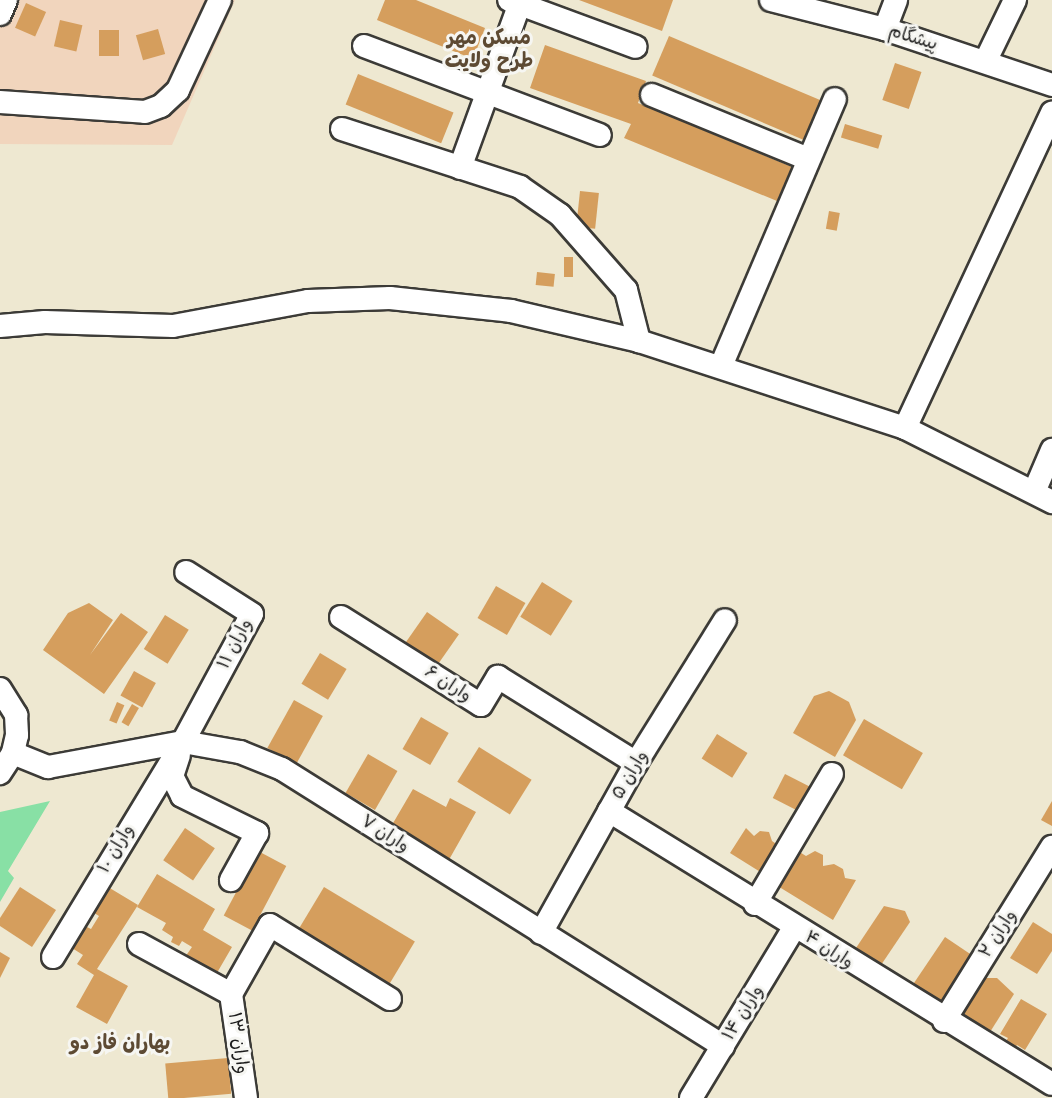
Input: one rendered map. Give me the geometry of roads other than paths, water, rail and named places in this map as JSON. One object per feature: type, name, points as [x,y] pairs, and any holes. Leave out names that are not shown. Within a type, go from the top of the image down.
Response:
[{"type":"street","points":[[0,14],[6,0]]},
{"type":"street","points":[[0,102],[146,112],[161,106],[178,90],[220,0]]},
{"type":"street","name":"پیشگام","points":[[771,0],[885,29],[986,60],[1052,85]]},
{"type":"street","points":[[885,29],[896,0]]},
{"type":"street","points":[[986,60],[1015,0]]},
{"type":"street","points":[[460,168],[488,92],[517,1],[636,47]]},
{"type":"street","points":[[364,46],[600,135]]},
{"type":"street","points":[[652,94],[808,159]]},
{"type":"street","points":[[721,366],[835,99]]},
{"type":"street","points":[[905,428],[1052,113]]},
{"type":"street","points":[[342,129],[520,187],[560,215],[626,290],[639,341]]},
{"type":"street","points":[[0,326],[45,322],[173,326],[308,301],[390,298],[511,311],[639,341],[905,428],[1043,497],[1052,450]]},
{"type":"street","name":"واران ۱۱","points":[[183,742],[252,614],[186,572]]},
{"type":"street","name":"واران ۶","points":[[341,617],[481,705],[498,677],[636,763]]},
{"type":"street","name":"واران ۵","points":[[541,933],[636,763],[725,620]]},
{"type":"street","points":[[0,689],[16,715],[17,735],[13,753],[0,773]]},
{"type":"street","points":[[183,742],[172,776],[182,796],[257,833],[231,880]]},
{"type":"street","name":"واران ۷","points":[[13,753],[48,767],[183,742],[240,752],[282,769],[723,1046]]},
{"type":"street","name":"واران ۱۰","points":[[53,957],[183,742]]},
{"type":"street","points":[[755,904],[832,774]]},
{"type":"street","name":"واران ۴","points":[[609,812],[944,1021],[1052,1084]]},
{"type":"street","name":"واران ۲","points":[[944,1021],[1052,847]]},
{"type":"street","name":"واران ۱۳","points":[[246,1098],[231,994],[270,926],[390,999]]},
{"type":"street","name":"واران ۱۴","points":[[691,1098],[794,928]]},
{"type":"street","points":[[139,944],[231,994]]},
{"type":"district","name":"مسکن مهر طرح ولایت","points":[[489,50]]},
{"type":"district","name":"بهاران فاز دو","points":[[120,1043]]}]
